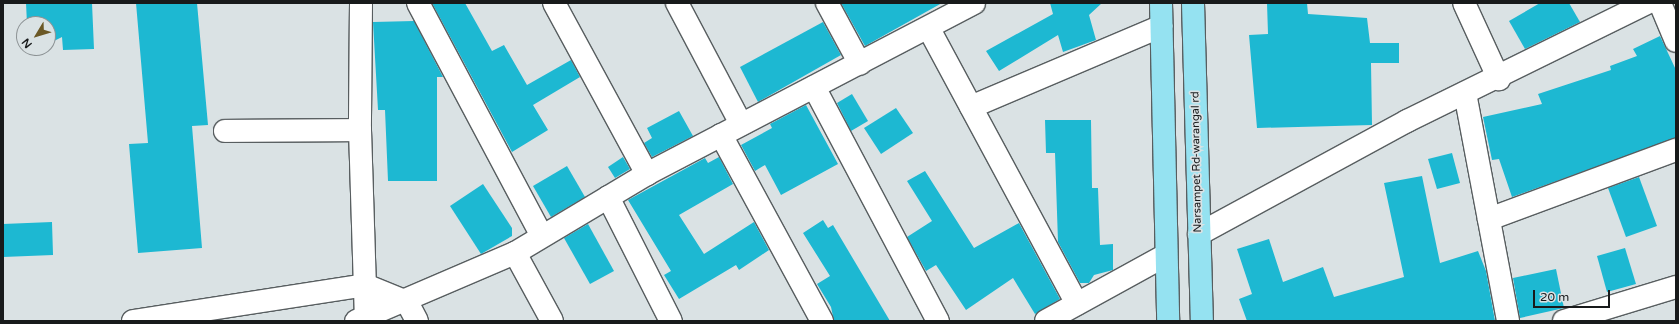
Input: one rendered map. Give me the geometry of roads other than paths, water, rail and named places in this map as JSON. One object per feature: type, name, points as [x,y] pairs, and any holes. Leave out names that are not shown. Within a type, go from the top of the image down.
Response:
[{"type":"main road","points":[[1161,3],[1168,321]]},
{"type":"main road","name":"Narsampet Rd-warangal rd","points":[[1192,3],[1198,234],[1202,321]]},
{"type":"street","points":[[361,3],[360,130],[365,284],[362,319],[407,302],[515,253],[647,174],[721,136],[741,124],[929,29],[945,10],[974,3]]},
{"type":"street","points":[[418,3],[542,236]]},
{"type":"street","points":[[554,3],[647,174]]},
{"type":"street","points":[[678,3],[741,124]]},
{"type":"street","points":[[827,3],[860,64]]},
{"type":"street","points":[[1464,3],[1499,79]]},
{"type":"street","points":[[1198,234],[1465,93],[1499,79],[1647,3]]},
{"type":"street","points":[[1660,3],[1676,41]]},
{"type":"street","points":[[971,107],[1162,26]]},
{"type":"street","points":[[929,29],[1077,304]]},
{"type":"street","points":[[814,87],[938,321]]},
{"type":"street","points":[[1465,93],[1508,321]]},
{"type":"street","points":[[225,131],[360,130]]},
{"type":"street","points":[[721,136],[822,321]]},
{"type":"street","points":[[1489,219],[1676,150]]},
{"type":"street","points":[[608,197],[671,321]]},
{"type":"street","points":[[515,253],[552,321]]},
{"type":"street","points":[[1046,321],[1166,255]]},
{"type":"street","points":[[133,321],[365,284],[407,302],[417,321]]},
{"type":"street","points":[[1564,321],[1676,287]]}]
